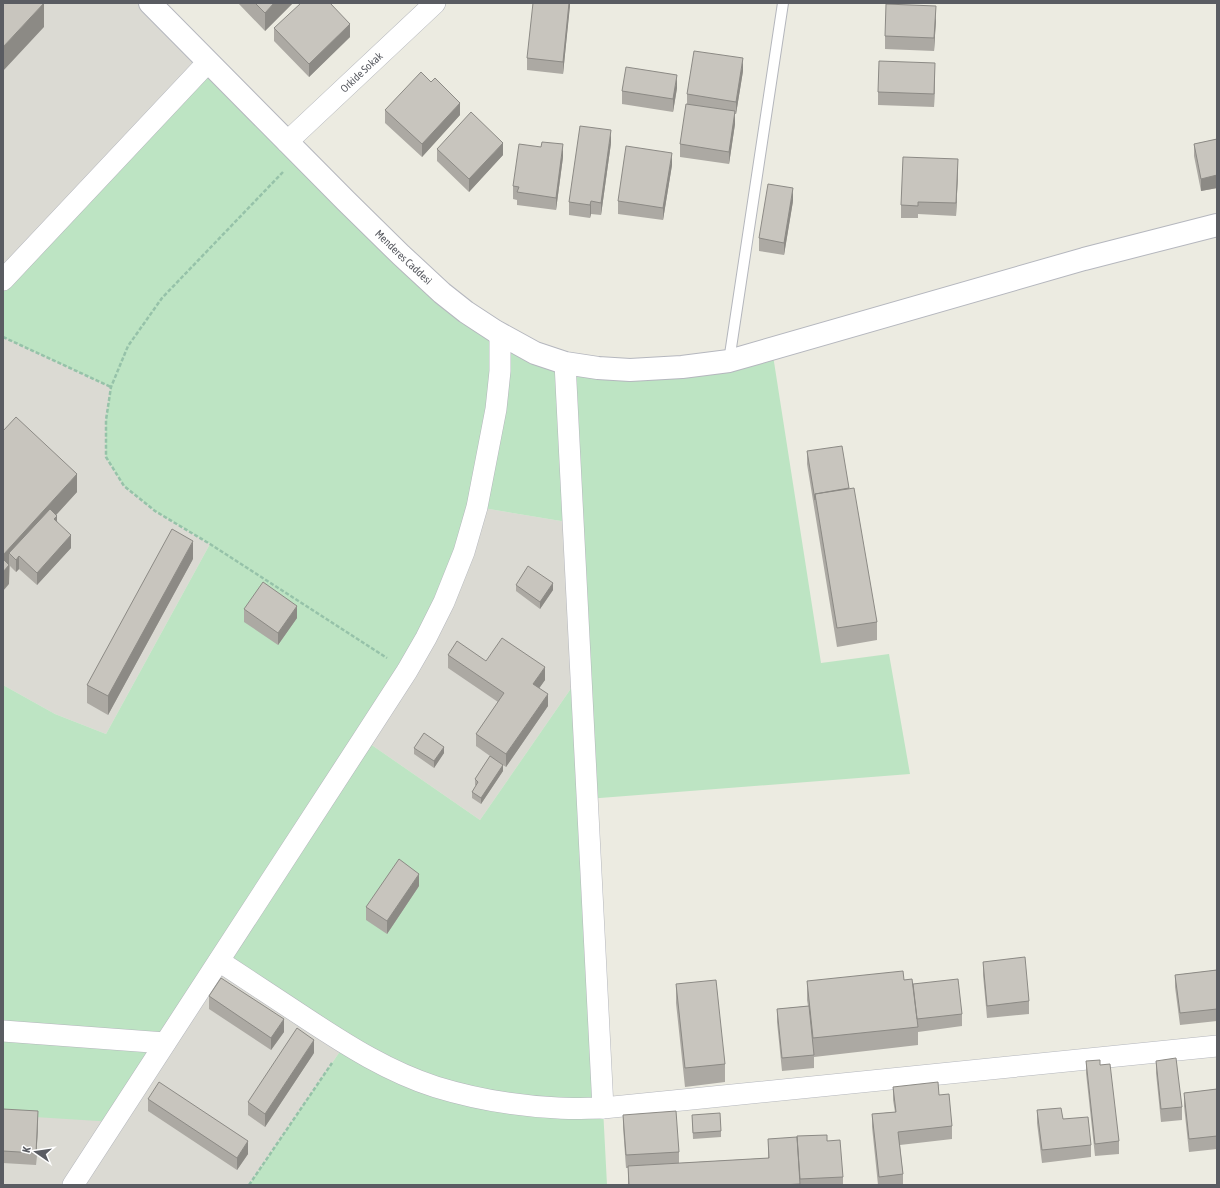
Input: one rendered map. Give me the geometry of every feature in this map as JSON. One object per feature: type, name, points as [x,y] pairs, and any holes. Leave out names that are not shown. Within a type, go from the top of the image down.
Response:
[{"type":"street","name":"Menderes Caddesi","points":[[150,3],[396,250],[442,293],[466,312],[500,334],[535,353],[565,363],[598,368],[630,370],[682,367],[728,361],[1084,259],[1217,225]]},
{"type":"street","name":"Orkide Sokak","points":[[294,148],[435,3]]},
{"type":"street","points":[[3,280],[208,62]]},
{"type":"street","points":[[73,1185],[407,671],[426,638],[444,602],[464,552],[477,507],[496,409],[500,371],[500,334]]},
{"type":"street","points":[[565,363],[603,1108]]},
{"type":"street","points":[[219,961],[345,1044],[373,1060],[435,1086],[478,1098],[520,1105],[557,1108],[603,1108],[1217,1046]]},
{"type":"street","points":[[3,1030],[165,1043]]},
{"type":"lane","points":[[728,361],[783,3]]},
{"type":"path","points":[[294,148],[162,298],[128,346],[111,387],[106,420],[106,457],[124,486],[155,511],[210,544],[407,671]]},
{"type":"path","points":[[3,337],[111,387]]},
{"type":"path","points":[[249,1185],[345,1044]]},
{"type":"shaded area","points":[[3,3],[150,3],[300,154],[106,457],[124,486],[155,511],[210,544],[106,734],[55,714],[3,685]]},
{"type":"shaded area","points":[[477,507],[573,523],[581,674],[480,820],[363,739]]},
{"type":"shaded area","points":[[219,961],[345,1044],[249,1185],[3,1185],[3,1115]]},
{"type":"green space","points":[[208,62],[466,312],[598,368],[772,349],[821,663],[889,654],[910,774],[587,799],[607,1185],[249,1185],[345,1044],[219,961],[114,1122],[3,1115],[3,685],[55,714],[106,734],[210,544],[155,511],[124,486],[106,457],[106,420],[111,387],[3,337],[3,280]],"holes":[[[477,507],[573,523],[581,674],[480,820],[363,739],[464,552]]]},
{"type":"building","points":[[3,3],[44,3],[3,47]]},
{"type":"building","points":[[255,3],[274,3],[265,13]]},
{"type":"building","points":[[301,3],[330,3],[350,24],[309,64],[274,28]]},
{"type":"building","points":[[533,3],[569,3],[563,62],[527,58]]},
{"type":"building","points":[[886,4],[936,6],[934,38],[885,36]]},
{"type":"building","points":[[694,51],[743,58],[736,102],[687,94]]},
{"type":"building","points":[[879,61],[935,63],[934,94],[878,92]]},
{"type":"building","points":[[626,67],[677,75],[673,99],[622,91]]},
{"type":"building","points":[[421,72],[431,82],[435,78],[460,103],[422,144],[385,110]]},
{"type":"building","points":[[686,104],[735,111],[729,152],[680,144]]},
{"type":"building","points":[[471,112],[503,143],[469,179],[437,149]]},
{"type":"building","points":[[580,126],[611,130],[601,203],[591,201],[590,205],[569,202]]},
{"type":"building","points":[[1217,139],[1217,175],[1201,179],[1194,144]]},
{"type":"building","points":[[542,142],[563,144],[556,198],[517,192],[519,187],[513,186],[519,144],[541,147]]},
{"type":"building","points":[[626,146],[672,153],[663,208],[618,201]]},
{"type":"building","points":[[903,157],[958,159],[956,203],[918,202],[918,206],[901,205]]},
{"type":"building","points":[[768,184],[793,188],[784,243],[759,238]]},
{"type":"building","points":[[16,417],[77,474],[3,555],[3,431]]},
{"type":"building","points":[[842,446],[849,488],[815,494],[815,500],[807,451]]},
{"type":"building","points":[[854,488],[877,622],[837,628],[815,494]]},
{"type":"building","points":[[50,509],[57,516],[54,519],[71,535],[37,573],[19,556],[16,560],[9,553]]},
{"type":"building","points":[[172,529],[193,541],[108,696],[87,685]]},
{"type":"building","points":[[3,559],[9,565],[3,572]]},
{"type":"building","points":[[528,566],[553,583],[540,602],[516,585]]},
{"type":"building","points":[[263,582],[297,606],[278,633],[244,609]]},
{"type":"building","points":[[502,638],[545,667],[533,684],[548,694],[506,754],[476,734],[504,693],[448,655],[457,641],[486,661]]},
{"type":"building","points":[[424,733],[444,747],[434,761],[414,748]]},
{"type":"building","points":[[490,756],[503,765],[481,798],[472,792],[478,782],[475,779]]},
{"type":"building","points":[[399,859],[419,874],[387,921],[366,907]]},
{"type":"building","points":[[1025,957],[1029,1001],[987,1006],[983,962]]},
{"type":"building","points":[[1217,970],[1217,1009],[1180,1013],[1175,975]]},
{"type":"building","points":[[903,971],[904,980],[912,979],[918,1027],[813,1038],[807,981]]},
{"type":"building","points":[[221,978],[284,1019],[271,1038],[209,996]]},
{"type":"building","points":[[958,979],[962,1014],[917,1019],[913,984]]},
{"type":"building","points":[[716,980],[725,1064],[685,1068],[676,984]]},
{"type":"building","points":[[809,1006],[814,1055],[782,1058],[777,1009]]},
{"type":"building","points":[[297,1028],[314,1040],[265,1114],[248,1102]]},
{"type":"building","points":[[1176,1058],[1182,1107],[1161,1109],[1156,1061]]},
{"type":"building","points":[[1100,1060],[1100,1065],[1110,1064],[1119,1141],[1095,1144],[1086,1061]]},
{"type":"building","points":[[159,1082],[248,1141],[237,1158],[148,1099]]},
{"type":"building","points":[[938,1082],[939,1095],[949,1094],[952,1126],[898,1132],[903,1174],[879,1177],[872,1114],[896,1112],[893,1087]]},
{"type":"building","points":[[1217,1089],[1217,1136],[1189,1139],[1184,1093]]},
{"type":"building","points":[[1061,1108],[1063,1119],[1088,1117],[1091,1145],[1042,1150],[1037,1110]]},
{"type":"building","points":[[3,1109],[38,1111],[36,1153],[3,1151]]},
{"type":"building","points":[[676,1111],[679,1152],[626,1155],[623,1115]]},
{"type":"building","points":[[720,1113],[721,1131],[693,1133],[692,1115]]},
{"type":"building","points":[[827,1135],[827,1141],[840,1140],[843,1177],[800,1179],[797,1136]]},
{"type":"building","points":[[797,1137],[800,1184],[629,1185],[628,1166],[769,1158],[768,1139]]}]
